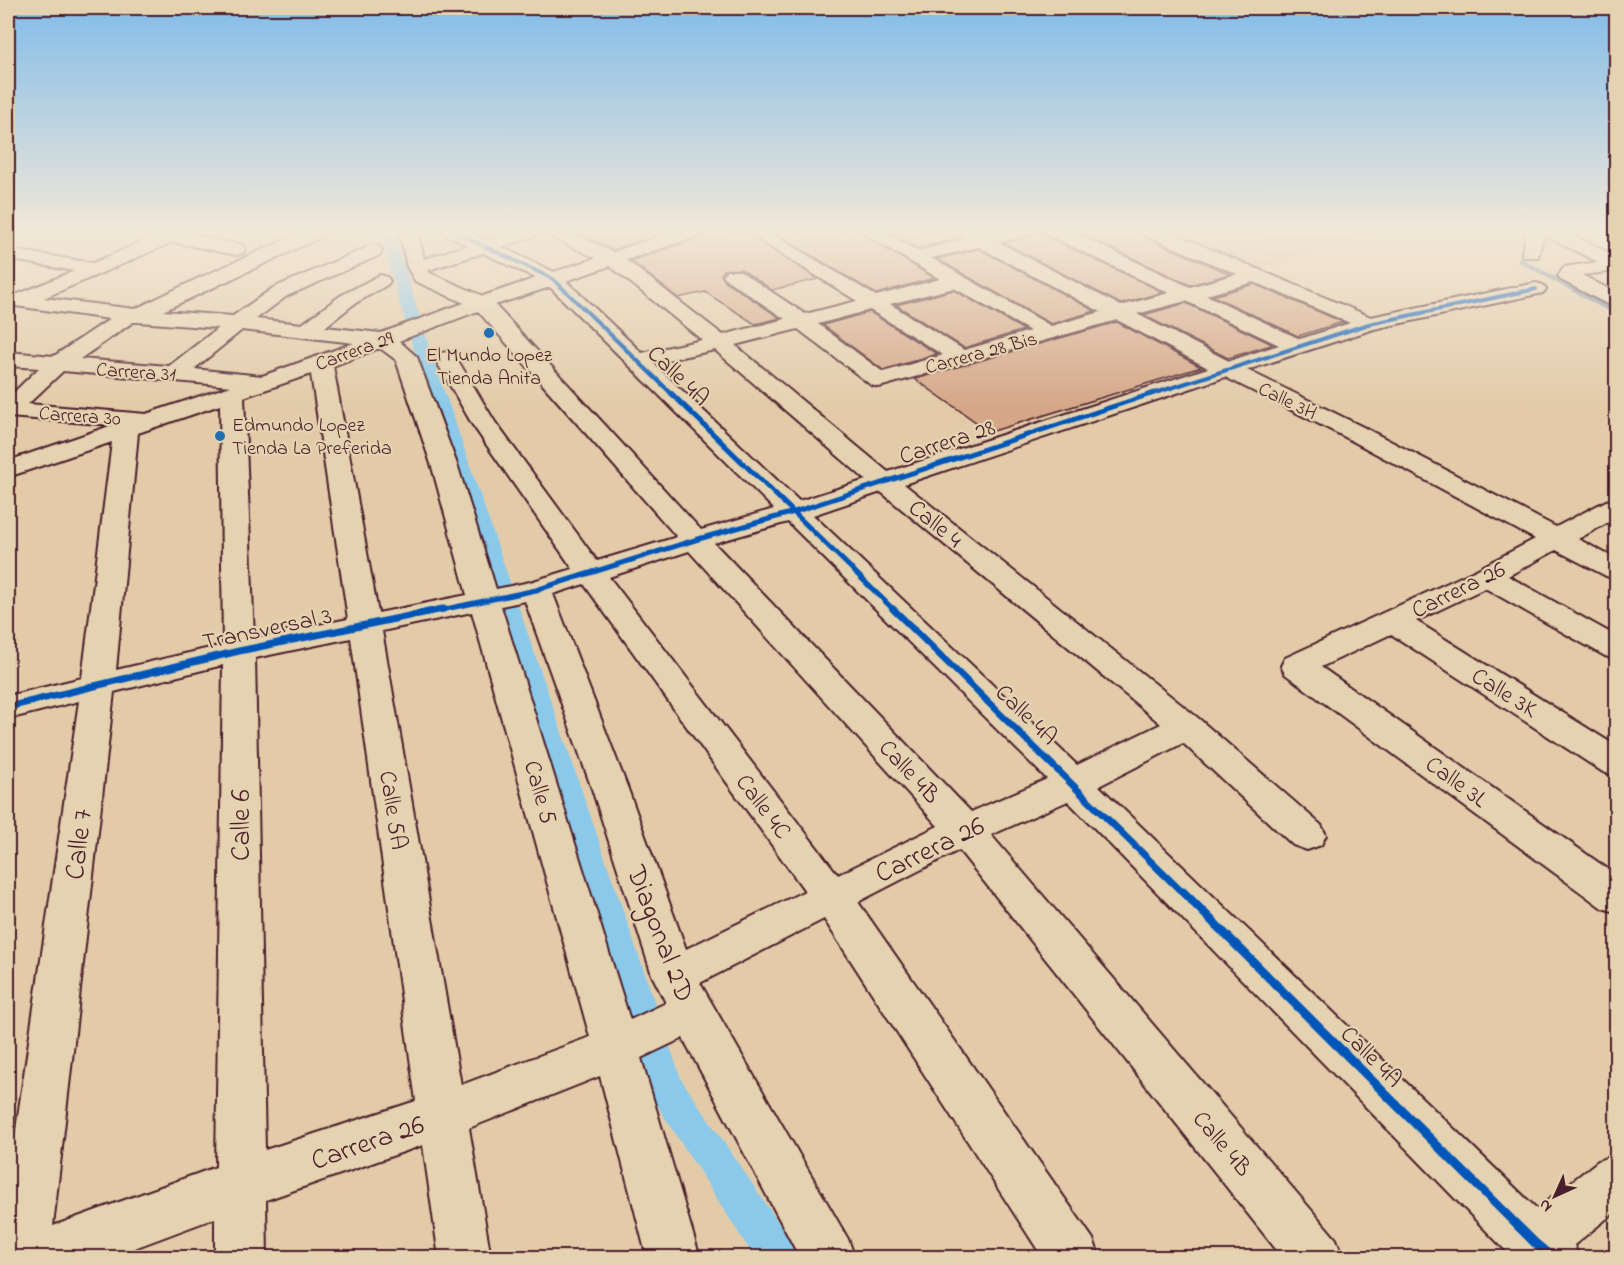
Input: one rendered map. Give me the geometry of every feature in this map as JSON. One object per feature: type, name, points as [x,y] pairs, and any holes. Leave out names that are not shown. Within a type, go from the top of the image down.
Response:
[{"type":"street","points":[[12,302],[45,289]]},
{"type":"street","points":[[8,410],[56,365],[134,316],[192,289]]},
{"type":"street","points":[[175,373],[237,323],[287,289]]},
{"type":"street","points":[[307,331],[347,300],[366,289]]},
{"type":"street","points":[[450,289],[482,303]]},
{"type":"street","name":"Carrera 29","points":[[8,470],[321,363],[523,289]]},
{"type":"street","name":"Calle 4A","points":[[564,289],[1072,783],[1544,1250]]},
{"type":"street","name":"Calle 4","points":[[651,289],[1186,726],[1306,835]]},
{"type":"street","points":[[753,289],[801,321]]},
{"type":"street","points":[[852,289],[962,358]]},
{"type":"street","points":[[638,360],[718,343],[922,289]]},
{"type":"street","points":[[970,289],[1050,334]]},
{"type":"street","name":"Calle 3H","points":[[1073,289],[1226,369],[1354,432],[1617,570]]},
{"type":"street","points":[[1178,289],[1298,346]]},
{"type":"street","name":"Carrera 28 Bis","points":[[801,321],[879,381],[1207,289]]},
{"type":"street","points":[[1288,289],[1369,324]]},
{"type":"street","name":"Carrera 28","points":[[508,595],[794,512],[1369,324],[1536,289]]},
{"type":"street","points":[[1594,289],[1617,301]]},
{"type":"street","points":[[12,302],[134,316],[237,323],[307,331],[402,333]]},
{"type":"street","name":"Calle 4B","points":[[482,303],[695,540],[965,830],[1317,1257]]},
{"type":"street","name":"Calle 5","points":[[402,333],[406,357],[445,467],[508,595],[656,1021],[674,1257]]},
{"type":"street","name":"Carrera 31","points":[[8,359],[56,365],[175,373],[249,387]]},
{"type":"street","name":"Calle 4C","points":[[446,359],[484,424],[590,572],[831,896],[1074,1257]]},
{"type":"street","name":"Calle 5A","points":[[321,363],[465,1257]]},
{"type":"street","name":"Calle 6","points":[[241,1257],[239,651],[249,387]]},
{"type":"street","name":"Carrera 30","points":[[8,410],[139,425]]},
{"type":"street","name":"Calle 7","points":[[24,1257],[98,684],[139,425]]},
{"type":"street","name":"Carrera 26","points":[[1297,666],[1486,576],[1617,507]]},
{"type":"street","points":[[1486,576],[1617,649]]},
{"type":"street","name":"Transversal 3","points":[[8,707],[239,651],[508,595]]},
{"type":"street","name":"Diagonal 2D","points":[[508,595],[610,789],[656,1021],[829,1257]]},
{"type":"street","name":"Calle 3K","points":[[1393,621],[1617,763]]},
{"type":"street","name":"Calle 3L","points":[[1297,666],[1617,896]]},
{"type":"street","name":"Carrera 26","points":[[37,1257],[442,1115],[656,1021],[831,896],[965,830],[1072,783],[1186,726]]},
{"type":"street","points":[[1544,1250],[1617,1179]]},
{"type":"building","points":[[667,289],[737,289],[780,318],[755,324],[705,292],[678,298]]},
{"type":"building","points":[[868,289],[894,289],[876,294]]},
{"type":"building","points":[[990,289],[1054,289],[1095,311],[1051,324]]},
{"type":"building","points":[[1092,289],[1157,289],[1163,292],[1121,304]]},
{"type":"building","points":[[1237,289],[1266,289],[1343,322],[1298,336],[1213,296]]},
{"type":"building","points":[[954,290],[1024,330],[964,348],[896,305]]},
{"type":"building","points":[[1186,303],[1272,344],[1228,358],[1143,315]]},
{"type":"building","points":[[870,312],[937,354],[883,370],[823,325]]},
{"type":"building","points":[[1117,322],[1201,367],[990,432],[915,379]]},
{"type":"waterway","points":[[404,289],[666,1087],[779,1258]]},
{"type":"waterway","points":[[1573,289],[1616,313]]},
{"type":"cycle path","points":[[563,289],[1073,783],[1535,1243],[1553,1258]]},
{"type":"cycle path","points":[[8,707],[239,651],[536,590],[695,540],[794,512],[1369,324],[1536,289]]},
{"type":"place","name":"El Mundo Lopez Tienda Anita","points":[[489,333]]},
{"type":"place","name":"Edmundo Lopez Tienda La Preferida","points":[[220,436]]}]
